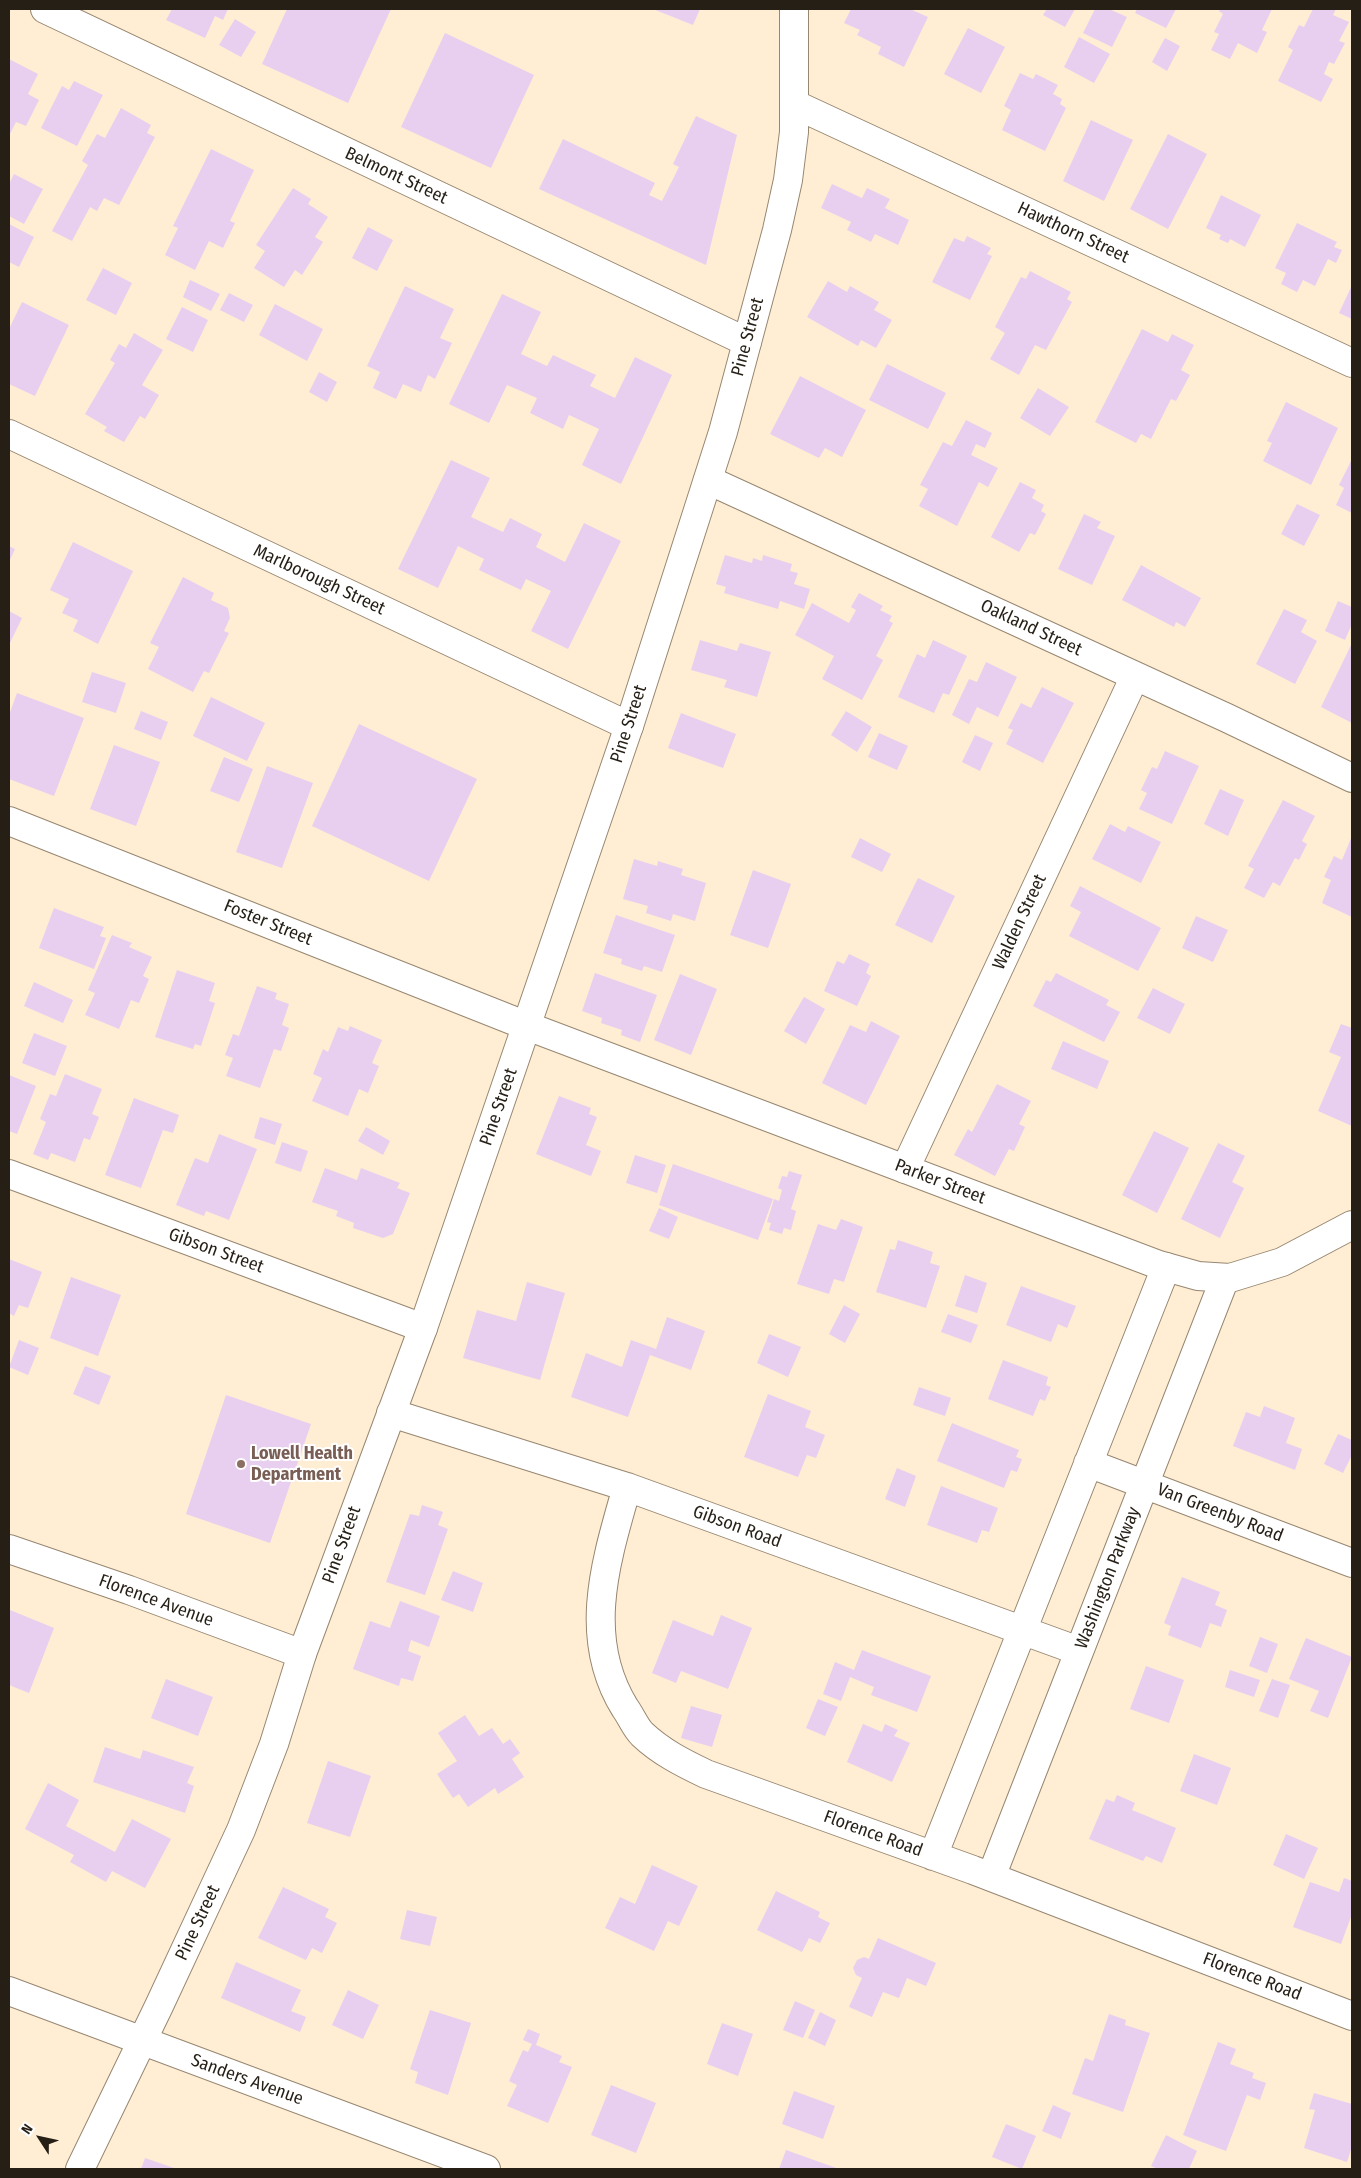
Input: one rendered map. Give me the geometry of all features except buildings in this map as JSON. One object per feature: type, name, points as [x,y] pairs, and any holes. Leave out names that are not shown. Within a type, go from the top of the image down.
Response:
[{"type":"street","name":"Belmont Street","points":[[45,9],[747,342]]},
{"type":"street","name":"Pine Street","points":[[80,2169],[241,1830],[274,1744],[302,1654],[423,1328],[629,726],[723,432],[777,230],[786,188],[794,132],[794,9]]},
{"type":"street","name":"Hawthorn Street","points":[[794,104],[1352,362]]},
{"type":"street","name":"Marlborough Street","points":[[9,434],[629,726]]},
{"type":"street","name":"Oakland Street","points":[[708,480],[1352,778]]},
{"type":"street","name":"Walden Street","points":[[905,1169],[1135,676]]},
{"type":"street","name":"Foster Street","points":[[9,821],[527,1026]]},
{"type":"street","name":"Parker Street","points":[[527,1026],[1166,1267],[1198,1276],[1225,1278],[1282,1262],[1352,1226]]},
{"type":"street","name":"Gibson Street","points":[[9,1174],[423,1328]]},
{"type":"street","points":[[933,1856],[1166,1267]]},
{"type":"street","name":"Washington Parkway","points":[[991,1877],[1225,1278]]},
{"type":"street","name":"Gibson Road","points":[[391,1413],[627,1487],[1079,1651]]},
{"type":"street","name":"Van Greenby Road","points":[[1088,1463],[1352,1564]]},
{"type":"street","name":"Florence Road","points":[[627,1487],[605,1565],[601,1601],[601,1635],[606,1666],[620,1699],[641,1733],[671,1757],[706,1774],[991,1877],[1352,2016]]},
{"type":"street","name":"Florence Avenue","points":[[9,1549],[129,1590],[302,1654]]},
{"type":"street","name":"Sanders Avenue","points":[[9,1991],[486,2169]]},
{"type":"place","name":"Lowell Health Department","points":[[241,1464]]}]
